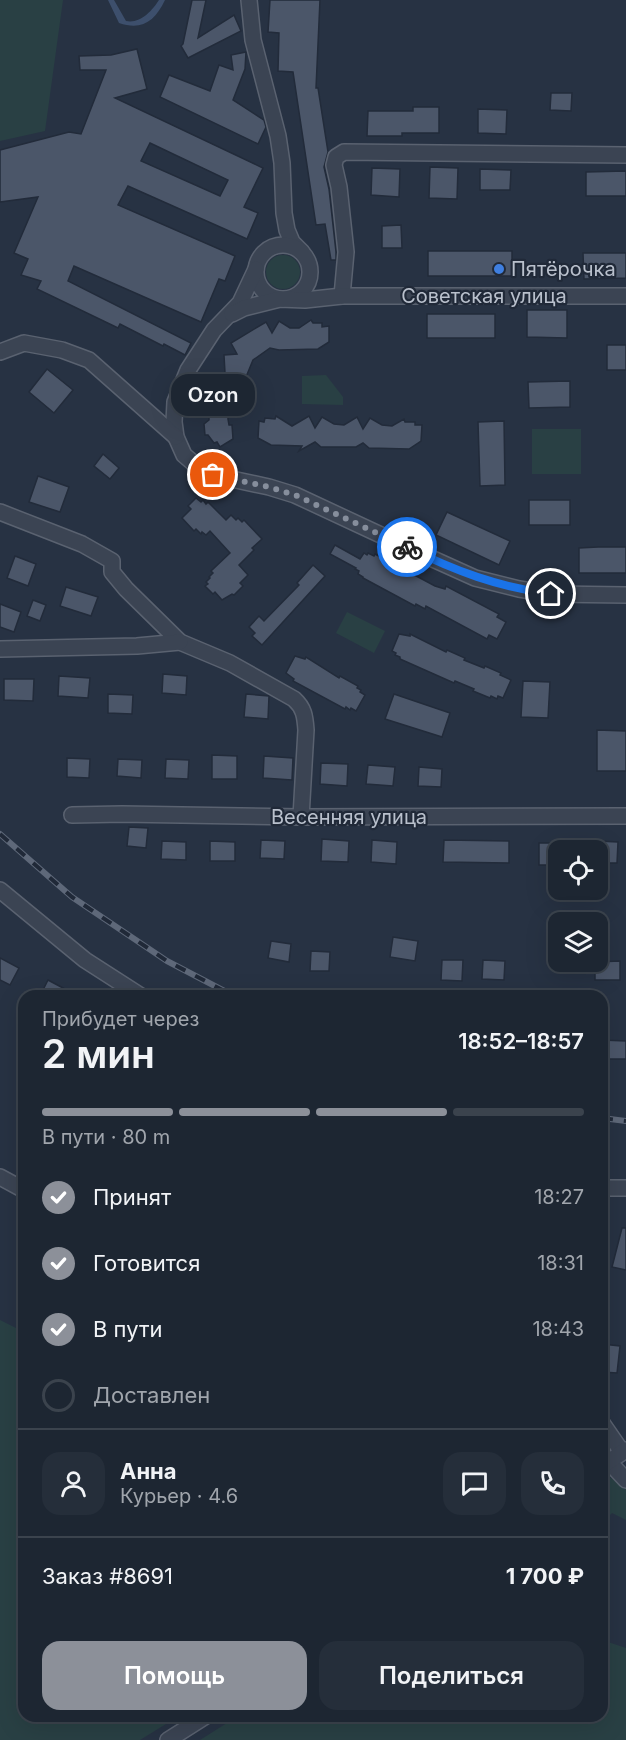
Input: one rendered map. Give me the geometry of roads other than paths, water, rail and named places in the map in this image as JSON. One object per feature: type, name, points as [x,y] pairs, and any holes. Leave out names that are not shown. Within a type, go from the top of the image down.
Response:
[{"type":"street","points":[[249,0],[253,40],[278,136],[287,230],[292,242],[307,259],[314,278],[329,292],[342,296],[346,252],[339,187],[334,165],[336,157],[344,152],[626,155]]},
{"type":"street","points":[[284,213],[277,241],[263,254],[240,303],[214,330],[180,385],[175,402],[174,422],[176,437],[184,455],[198,467],[213,475],[295,495],[476,578],[551,594],[626,594]]},
{"type":"street","points":[[270,248],[286,245],[302,252]]},
{"type":"street","points":[[227,316],[244,308],[297,296],[303,290],[310,275],[310,267]]},
{"type":"street","points":[[256,269],[260,285],[265,292],[280,299]]},
{"type":"street","name":"Советская улица","points":[[280,299],[305,300],[342,296],[626,296]]},
{"type":"street","points":[[0,352],[24,343],[62,350],[89,360],[176,437]]},
{"type":"street","points":[[0,512],[82,544],[112,561],[112,572],[126,589],[180,642],[230,663],[294,699],[302,707],[306,730],[301,817]]},
{"type":"street","points":[[0,649],[137,646],[180,642]]},
{"type":"street","name":"Весенняя улица","points":[[72,815],[626,816]]},
{"type":"street","points":[[0,890],[85,960],[132,990]]},
{"type":"street","points":[[0,1177],[18,1187]]},
{"type":"street","points":[[608,1188],[626,1188]]},
{"type":"street","points":[[608,1431],[624,1451],[608,1462]]},
{"type":"street","points":[[608,1466],[626,1480]]},
{"type":"street","points":[[168,1740],[196,1722]]},
{"type":"water","points":[[108,0],[114,0],[126,21],[136,21],[145,16],[159,0],[165,0],[152,19],[134,26],[119,23]]},
{"type":"railway","points":[[0,834],[72,897],[167,961],[223,990]]},
{"type":"railway","points":[[608,1119],[626,1121]]},
{"type":"place","name":"Пятёрочка","points":[[499,269]]},
{"type":"place","name":"Ozon","points":[[213,475]]}]
